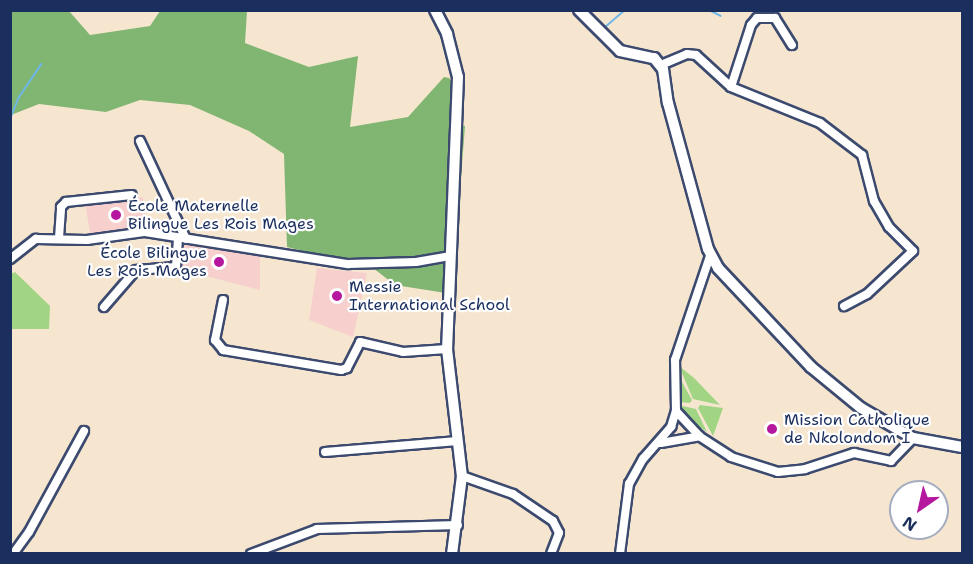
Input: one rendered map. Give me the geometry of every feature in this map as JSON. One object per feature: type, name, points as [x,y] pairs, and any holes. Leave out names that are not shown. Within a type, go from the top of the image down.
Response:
[{"type":"street","points":[[435,10],[447,34],[458,77],[447,349],[462,476],[458,525],[452,554]]},
{"type":"street","points":[[579,10],[620,51],[654,58],[661,65],[710,256],[811,367],[861,408],[913,438],[963,447]]},
{"type":"street","points":[[731,87],[751,25],[757,18],[775,18],[792,45]]},
{"type":"street","points":[[661,65],[692,54],[731,87],[820,123],[859,151],[865,160],[874,201],[889,227],[913,251],[867,294],[844,306]]},
{"type":"street","points":[[104,306],[136,270],[176,267],[182,238],[140,141]]},
{"type":"street","points":[[59,238],[61,207],[66,202],[132,195]]},
{"type":"street","points":[[12,256],[28,241],[59,238],[87,240],[145,232],[348,264],[416,262],[449,256]]},
{"type":"street","points":[[620,554],[629,484],[643,459],[662,443],[676,411],[675,360],[710,256]]},
{"type":"street","points":[[223,300],[215,340],[224,350],[344,370],[360,342],[403,352],[447,349]]},
{"type":"street","points":[[676,411],[699,436],[745,463],[784,472],[854,453],[891,461],[913,438]]},
{"type":"street","points":[[13,554],[84,431]]},
{"type":"street","points":[[662,443],[699,436]]},
{"type":"street","points":[[325,452],[458,441]]},
{"type":"street","points":[[462,476],[513,494],[553,521],[559,533],[551,554]]},
{"type":"street","points":[[251,554],[317,529],[458,525]]},
{"type":"shaded area","name":"École Maternelle Bilingue Les Rois Mages","points":[[143,197],[147,228],[91,238],[85,203]]},
{"type":"shaded area","name":"École Bilingue Les Rois Mages","points":[[178,241],[260,254],[260,290],[179,269]]},
{"type":"shaded area","name":"Messie International School","points":[[317,268],[367,273],[353,337],[309,320]]},
{"type":"green space","points":[[11,11],[69,11],[90,35],[150,26],[160,11],[247,11],[245,43],[309,67],[358,56],[350,127],[408,117],[444,77],[449,78],[453,83],[455,123],[465,126],[452,294],[395,285],[373,268],[287,247],[284,154],[249,131],[190,105],[140,100],[106,112],[39,104],[11,115]]},
{"type":"green space","points":[[15,272],[50,306],[49,329],[11,329],[11,274]]},
{"type":"green space","points":[[679,366],[694,378],[720,405],[693,399]]},
{"type":"green space","points":[[677,373],[692,400],[690,403],[679,402]]},
{"type":"green space","points":[[678,405],[696,409],[707,432],[688,419]]},
{"type":"green space","points":[[700,405],[723,408],[713,436],[698,408]]},
{"type":"waterway","points":[[604,28],[625,10]]},
{"type":"waterway","points":[[709,10],[721,16]]},
{"type":"waterway","points":[[10,119],[19,97],[41,64]]},
{"type":"place","name":"École Maternelle Bilingue Les Rois Mages","points":[[116,215]]},
{"type":"place","name":"École Bilingue Les Rois Mages","points":[[219,262]]},
{"type":"place","name":"Messie International School","points":[[337,296]]},
{"type":"place","name":"Mission Catholique de Nkolondom I","points":[[772,429]]}]
